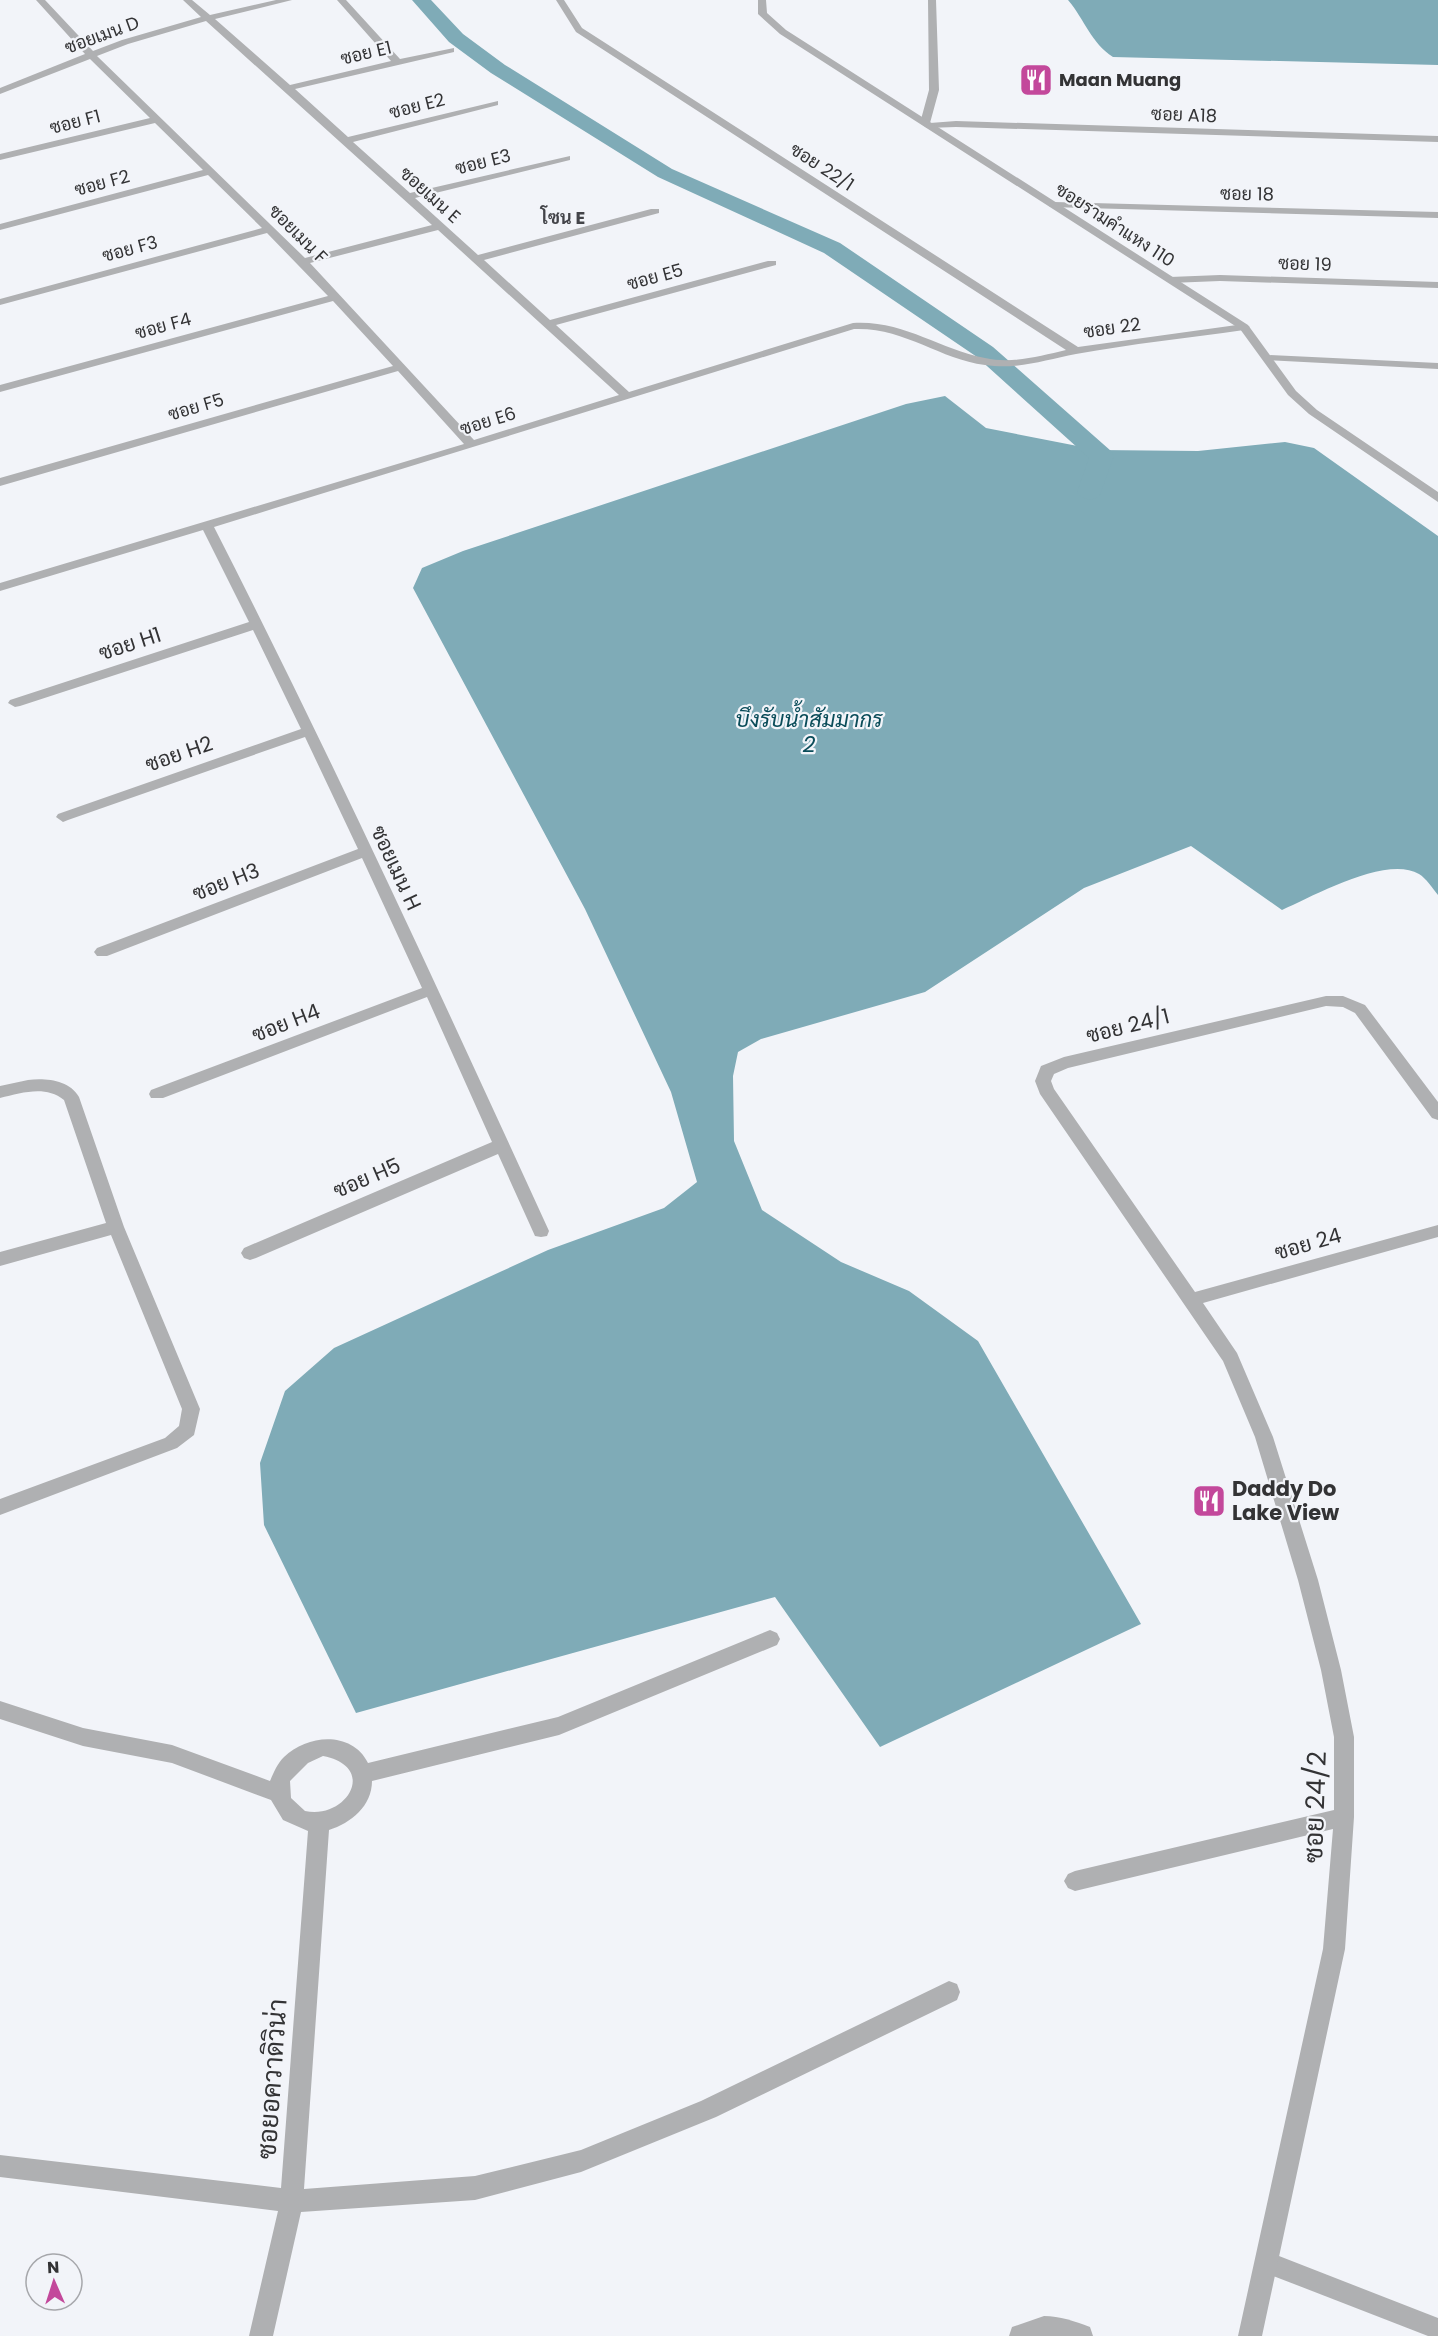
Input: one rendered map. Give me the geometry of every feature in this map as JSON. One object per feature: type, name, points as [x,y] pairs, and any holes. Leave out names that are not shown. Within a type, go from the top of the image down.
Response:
[{"type":"street","name":"ซอยเมน F","points":[[40,0],[91,56],[212,171],[303,262],[472,445]]},
{"type":"street","name":"ซอยเมน E","points":[[187,0],[288,88],[628,397]]},
{"type":"street","name":"ซอยเมน D","points":[[0,91],[125,42],[209,18],[288,0]]},
{"type":"street","points":[[341,0],[398,62]]},
{"type":"street","name":"ซอย 22/1","points":[[560,0],[579,30],[1076,351]]},
{"type":"street","name":"ซอยรามคำแหง 110","points":[[762,0],[763,14],[772,24],[1244,327],[1292,393],[1313,412],[1438,498]]},
{"type":"street","points":[[927,125],[934,90],[932,0]]},
{"type":"street","name":"ซอย E1","points":[[288,88],[451,50]]},
{"type":"street","name":"ซอย E2","points":[[346,141],[495,103]]},
{"type":"street","name":"ซอย F1","points":[[0,157],[158,119]]},
{"type":"street","name":"ซอย A18","points":[[927,125],[1438,139]]},
{"type":"street","name":"ซอย E3","points":[[408,197],[566,158]]},
{"type":"street","name":"ซอย F2","points":[[0,227],[212,171]]},
{"type":"street","name":"ซอย 18","points":[[1054,206],[1438,215]]},
{"type":"street","points":[[476,259],[656,212]]},
{"type":"street","points":[[303,262],[440,226]]},
{"type":"street","name":"ซอย F3","points":[[0,302],[269,229]]},
{"type":"street","name":"ซอย E5","points":[[548,324],[772,263]]},
{"type":"street","name":"ซอย 19","points":[[1170,280],[1220,278],[1438,285]]},
{"type":"street","name":"ซอย F4","points":[[0,389],[335,297]]},
{"type":"street","name":"ซอย E6","points":[[0,587],[472,445],[853,326],[873,325],[913,335],[949,351],[985,362]]},
{"type":"street","name":"ซอย 22","points":[[985,362],[1016,364],[1076,351],[1244,327]]},
{"type":"street","points":[[1268,358],[1438,366]]},
{"type":"street","name":"ซอย F5","points":[[0,482],[401,367]]},
{"type":"street","name":"ซอยเมน H","points":[[207,526],[257,624],[431,990],[541,1231]]},
{"type":"street","name":"ซอย H1","points":[[15,703],[257,624]]},
{"type":"street","name":"ซอย H2","points":[[63,817],[308,731]]},
{"type":"street","name":"ซอย H3","points":[[102,952],[365,852]]},
{"type":"street","name":"ซอย H4","points":[[157,1094],[431,990]]},
{"type":"street","name":"ซอย 24/1","points":[[1191,1300],[1046,1090],[1043,1081],[1047,1070],[1064,1063],[1174,1036],[1326,1000],[1340,1000],[1360,1009],[1438,1114]]},
{"type":"street","points":[[0,1092],[46,1084],[63,1088],[71,1097],[116,1227],[191,1409],[188,1430],[171,1443],[0,1507]]},
{"type":"street","name":"ซอย H5","points":[[250,1253],[502,1145]]},
{"type":"street","points":[[0,1259],[116,1227]]},
{"type":"street","name":"ซอย 24","points":[[1191,1300],[1438,1231]]},
{"type":"street","name":"ซอย 24/2","points":[[1191,1300],[1231,1358],[1263,1437],[1308,1580],[1331,1670],[1344,1737],[1344,1817],[1334,1949],[1250,2336]]},
{"type":"street","points":[[363,1774],[559,1726],[770,1639]]},
{"type":"street","points":[[0,1710],[83,1737],[172,1754],[280,1794]]},
{"type":"street","points":[[336,1747],[349,1753],[358,1762],[363,1774],[359,1796],[353,1807],[332,1821],[304,1821],[284,1806],[280,1794],[281,1780],[286,1768],[296,1757],[308,1750],[336,1747]]},
{"type":"street","points":[[1075,1881],[1344,1817]]},
{"type":"street","name":"ซอยอควาดิวิน่า","points":[[261,2336],[292,2201],[319,1822]]},
{"type":"street","points":[[0,2166],[292,2201],[475,2188],[581,2161],[708,2109],[949,1992]]},
{"type":"street","points":[[1021,2336],[1034,2329],[1062,2327],[1082,2336]]},
{"type":"lane","points":[[1266,2262],[1438,2329]]},
{"type":"water","points":[[1068,0],[1438,0],[1438,65],[1113,57],[1099,45]]},
{"type":"water","name":"บึงรับน้ำสัมมากร 2","points":[[945,396],[986,428],[1098,450],[1198,451],[1285,442],[1314,448],[1438,536],[1438,895],[1419,874],[1405,870],[1388,870],[1370,873],[1331,887],[1282,910],[1191,846],[1084,888],[925,992],[761,1039],[738,1052],[733,1076],[734,1141],[762,1210],[841,1262],[909,1291],[978,1341],[1141,1624],[880,1747],[775,1597],[356,1713],[264,1525],[260,1463],[285,1391],[334,1348],[548,1250],[664,1208],[697,1182],[671,1092],[585,909],[413,588],[422,568],[463,551],[906,404]]},
{"type":"waterway","points":[[421,0],[456,38],[498,69],[665,173],[832,248],[985,352],[1102,456],[1090,492]]},
{"type":"place","name":"Maan Muang","points":[[1036,80]]},
{"type":"place","name":"Daddy Do Lake View","points":[[1209,1501]]},
{"type":"district","name":"โซน E","points":[[563,218]]}]
